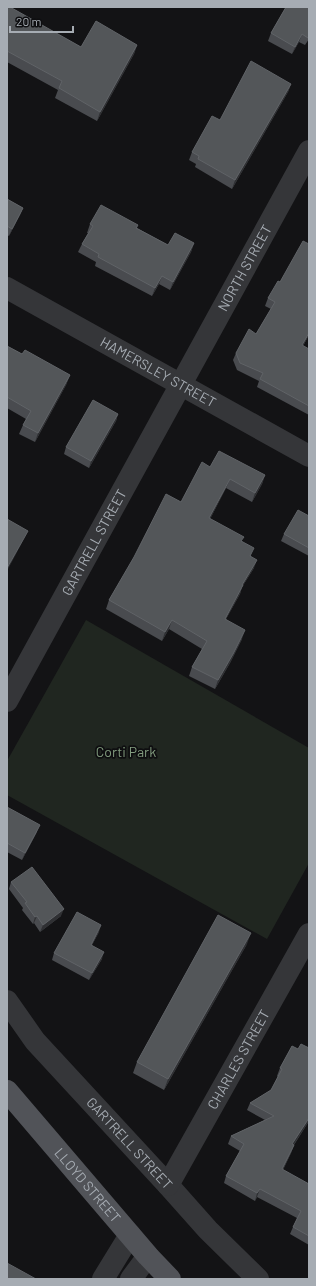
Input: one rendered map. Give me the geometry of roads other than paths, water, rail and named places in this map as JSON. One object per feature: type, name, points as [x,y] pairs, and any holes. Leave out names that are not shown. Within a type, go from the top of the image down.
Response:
[{"type":"main road","name":"LLOYD STREET","points":[[7,1091],[148,1256],[170,1279]]},
{"type":"street","name":"NORTH STREET","points":[[181,384],[309,151]]},
{"type":"street","name":"HAMERSLEY STREET","points":[[7,288],[309,456]]},
{"type":"street","name":"GARTRELL STREET","points":[[7,701],[181,384]]},
{"type":"street","name":"CHARLES STREET","points":[[168,1185],[309,934]]},
{"type":"street","name":"GARTRELL STREET","points":[[7,1001],[35,1041],[208,1230],[258,1279]]},
{"type":"street","points":[[104,1279],[130,1235]]},
{"type":"street","points":[[131,1279],[148,1256]]},
{"type":"park label","name":"Corti Park","points":[[126,752]]}]
